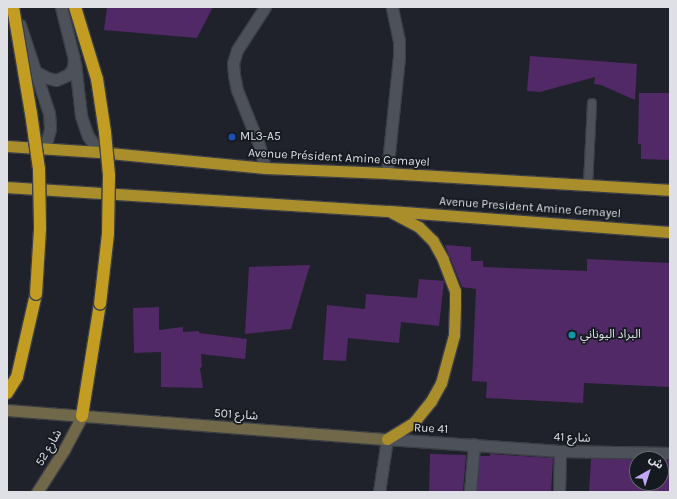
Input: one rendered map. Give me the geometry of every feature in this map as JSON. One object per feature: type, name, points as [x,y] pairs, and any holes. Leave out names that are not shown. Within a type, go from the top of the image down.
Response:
[{"type":"highway","points":[[7,393],[17,376],[36,294],[40,229],[39,169],[13,7]]},
{"type":"highway","points":[[75,7],[97,79],[109,174],[108,234],[100,304],[82,416]]},
{"type":"highway","name":"Avenue Président Amine Gemayel","points":[[7,146],[99,152],[265,168],[387,173],[670,190]]},
{"type":"highway","points":[[7,187],[389,210],[419,227],[433,241],[443,259],[455,291],[454,335],[441,383],[431,401],[414,422],[387,439]]},
{"type":"highway","name":"Avenue President Amine Gemayel","points":[[389,210],[670,232]]},
{"type":"main road","name":"شارع 501","points":[[7,410],[387,439]]},
{"type":"main road","name":"شارع 52","points":[[37,492],[64,450],[82,416]]},
{"type":"street","points":[[13,7],[49,113],[50,122],[48,135],[42,148]]},
{"type":"street","points":[[61,7],[74,59],[81,116],[88,136],[99,152]]},
{"type":"street","points":[[265,7],[237,50],[234,63],[234,75],[237,90],[259,145],[265,168]]},
{"type":"street","points":[[387,173],[399,56],[398,35],[392,7]]},
{"type":"street","points":[[36,72],[48,78],[60,79],[71,71],[74,59]]},
{"type":"street","points":[[379,492],[387,439]]},
{"type":"street","name":"Rue 41","points":[[387,439],[474,444]]},
{"type":"street","points":[[470,492],[474,444]]},
{"type":"street","name":"شارع 41","points":[[474,444],[560,451],[670,453]]},
{"type":"street","points":[[559,492],[560,451]]},
{"type":"lane","points":[[588,185],[592,103]]},
{"type":"building","points":[[107,7],[213,7],[197,38],[104,30]]},
{"type":"building","points":[[530,56],[637,64],[635,100],[601,85],[594,84],[595,77],[540,92],[527,91]]},
{"type":"building","points":[[639,93],[670,93],[670,160],[641,159],[641,144],[638,144]]},
{"type":"building","name":"البراد اليوناني","points":[[445,245],[471,247],[471,261],[483,261],[483,267],[587,271],[587,259],[670,263],[670,387],[584,383],[583,403],[486,398],[487,382],[472,381],[476,289],[462,287]]},
{"type":"building","points":[[310,265],[291,329],[245,334],[249,267]]},
{"type":"building","points":[[419,279],[444,281],[439,326],[401,322],[399,343],[348,338],[346,361],[323,360],[327,305],[365,309],[366,294],[417,298]]},
{"type":"building","points":[[159,307],[159,330],[183,327],[183,332],[199,331],[199,333],[247,339],[245,359],[201,354],[202,367],[200,368],[203,388],[161,387],[161,352],[134,353],[133,308]]},
{"type":"building","points":[[430,454],[466,455],[463,492],[429,492]]},
{"type":"building","points":[[490,454],[553,458],[551,492],[477,492],[480,456],[490,456]]},
{"type":"building","points":[[591,459],[629,459],[629,491],[669,491],[670,460],[670,492],[589,492]]},
{"type":"place","name":"ML3-A5","points":[[232,137]]},
{"type":"place","name":"البراد اليوناني","points":[[572,335]]}]
